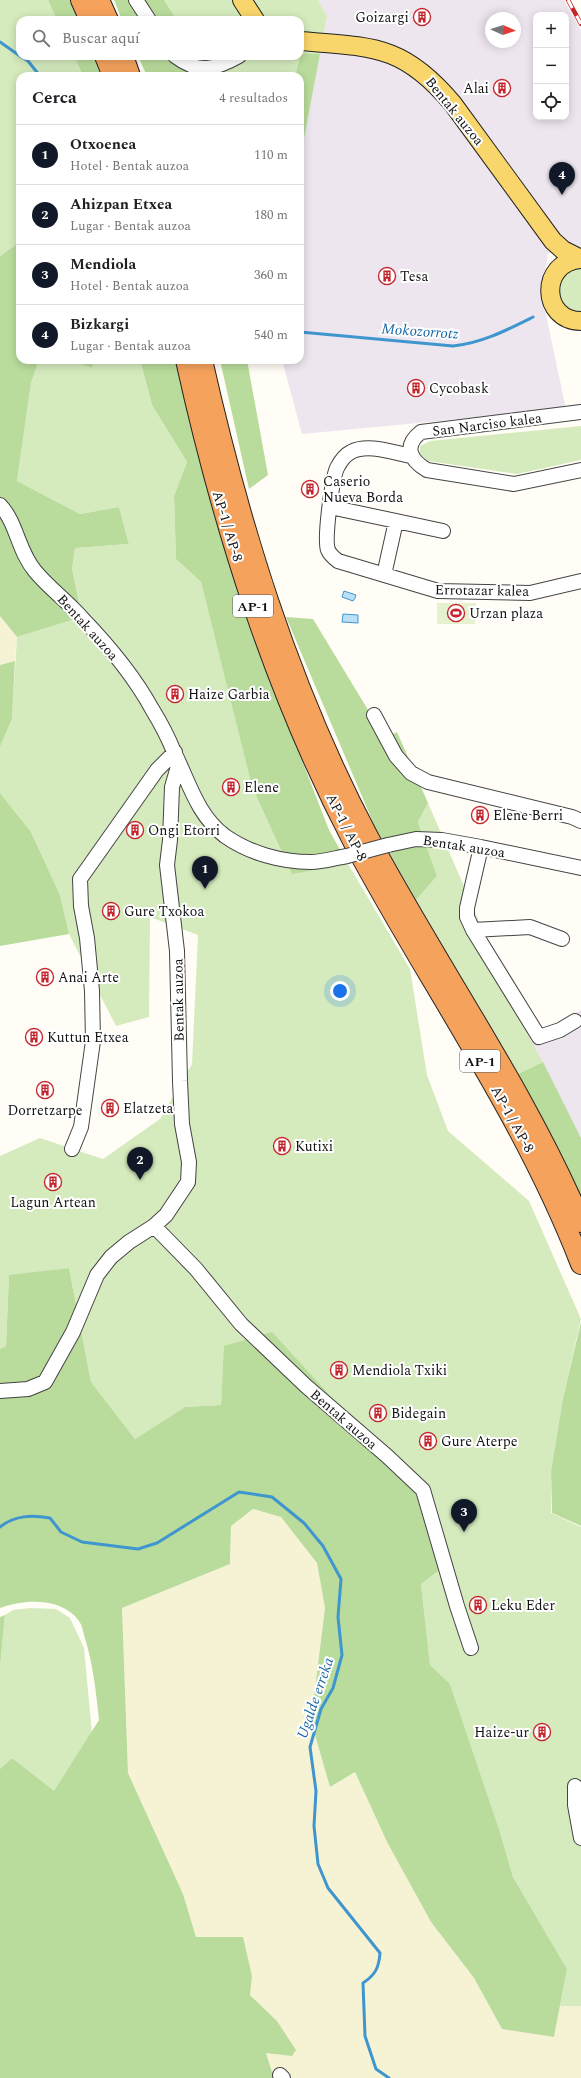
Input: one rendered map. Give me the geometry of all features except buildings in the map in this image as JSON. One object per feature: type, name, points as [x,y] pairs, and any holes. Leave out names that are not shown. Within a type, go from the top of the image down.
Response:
[{"type":"highway","points":[[81,0],[88,16]]},
{"type":"highway","points":[[99,0],[106,16]]},
{"type":"highway","points":[[107,60],[112,72]]},
{"type":"highway","points":[[124,60],[128,72]]},
{"type":"highway","name":"AP-1 / AP-8","points":[[187,364],[207,452],[234,548],[266,643],[307,744],[364,860],[521,1133],[555,1202],[581,1264]]},
{"type":"highway","name":"AP-1 / AP-8","points":[[203,364],[218,434],[246,537],[281,638],[321,738],[367,834],[428,943],[535,1126],[581,1222]]},
{"type":"main road","points":[[242,0],[252,16]]},
{"type":"main road","name":"Bentak auzoa","points":[[304,41],[376,49],[395,55],[415,67],[430,79],[453,104],[549,235]]},
{"type":"main road","points":[[549,235],[563,250],[581,259]]},
{"type":"main road","points":[[549,235],[555,254],[554,274],[550,291],[555,308],[568,319],[581,321]]},
{"type":"main road","points":[[554,274],[564,265],[581,259]]},
{"type":"street","points":[[136,0],[146,16]]},
{"type":"street","points":[[180,60],[187,65],[204,70],[232,60]]},
{"type":"street","name":"San Narciso kalea","points":[[412,456],[410,449],[412,439],[421,432],[581,412]]},
{"type":"street","name":"Errotazar kalea","points":[[412,456],[363,448],[351,452],[344,458],[336,469],[330,507],[327,541],[328,551],[338,562],[438,591],[465,593],[530,593],[581,581]]},
{"type":"street","points":[[412,456],[416,464],[427,470],[514,484],[581,470]]},
{"type":"street","name":"Bentak auzoa","points":[[0,505],[8,513],[21,548],[34,571],[82,617],[127,670],[152,708],[177,757],[191,792],[206,818],[225,836],[251,850],[278,858],[312,862],[347,856],[416,839],[442,840],[581,868]]},
{"type":"street","points":[[330,507],[443,531]]},
{"type":"street","points":[[384,575],[396,521]]},
{"type":"street","points":[[374,715],[396,756],[411,773],[428,782],[572,817],[581,821]]},
{"type":"street","points":[[72,1149],[81,1127],[93,1041],[92,991],[88,938],[81,906],[80,879],[157,770],[177,757]]},
{"type":"street","name":"Bentak auzoa","points":[[0,1391],[28,1389],[45,1382],[73,1332],[97,1275],[111,1257],[129,1242],[154,1226],[177,1201],[188,1182],[190,1172],[182,1124],[177,951],[167,865],[170,840],[172,787],[177,757]]},
{"type":"street","points":[[481,847],[467,908],[467,917],[473,930],[540,1037],[560,1030],[575,1022]]},
{"type":"street","points":[[473,930],[530,928],[562,939]]},
{"type":"street","name":"Bentak auzoa","points":[[154,1226],[196,1269],[246,1329],[306,1386],[387,1456],[423,1490],[471,1648]]},
{"type":"street","points":[[575,1786],[575,1805],[581,1838]]},
{"type":"shaded area","points":[[318,0],[564,0],[581,30],[581,251],[548,253],[542,296],[566,409],[302,434],[283,364],[304,364],[304,139],[327,16]]},
{"type":"shaded area","points":[[0,616],[17,637],[15,661],[0,665]]},
{"type":"shaded area","points":[[581,1010],[581,1138],[529,1037]]},
{"type":"shaded area","points":[[253,1509],[281,1517],[317,1563],[325,1608],[311,1721],[330,1787],[355,1772],[387,1842],[431,1922],[474,1978],[502,2029],[554,2037],[560,2006],[581,2006],[581,2078],[274,2078],[266,2052],[292,2056],[277,2021],[250,1994],[252,1976],[196,1937],[183,1894],[128,1773],[122,1608],[230,1564],[231,1526]]},
{"type":"green space","points":[[0,0],[48,0],[55,16],[16,16],[16,60],[76,60],[81,72],[16,72],[16,245],[0,256]]},
{"type":"green space","points":[[48,0],[75,0],[82,16],[55,16]]},
{"type":"green space","points":[[114,0],[164,0],[174,16],[120,16]]},
{"type":"green space","points":[[164,0],[318,0],[327,16],[320,54],[304,53],[304,16],[174,16]]},
{"type":"green space","points":[[304,53],[320,54],[304,139],[304,72],[296,72],[299,60],[304,60]]},
{"type":"green space","points":[[76,60],[101,60],[105,72],[81,72]]},
{"type":"green space","points":[[140,60],[197,60],[196,72],[145,72]]},
{"type":"green space","points":[[197,60],[299,60],[296,72],[196,72]]},
{"type":"green space","points":[[16,245],[16,364],[38,364],[31,383],[17,481],[80,514],[119,507],[129,544],[75,548],[72,569],[82,617],[17,637],[0,616],[0,256]]},
{"type":"green space","points":[[581,267],[581,315],[570,312],[559,301],[558,285],[566,272]]},
{"type":"green space","points":[[38,364],[82,364],[92,368],[94,364],[141,364],[152,405],[187,462],[174,496],[176,559],[201,582],[215,637],[292,873],[348,864],[410,969],[427,1075],[448,1131],[529,1201],[581,1319],[563,1398],[551,1471],[551,1513],[581,1527],[581,2006],[560,2006],[567,1969],[513,1877],[499,1829],[450,1684],[430,1666],[421,1584],[225,1346],[221,1405],[185,1407],[135,1439],[91,1382],[69,1268],[9,1276],[6,1346],[0,1349],[0,1156],[40,1138],[103,1159],[160,1119],[192,1064],[198,935],[150,917],[149,1017],[116,1026],[69,934],[60,895],[31,832],[0,793],[0,747],[12,719],[17,637],[82,617],[72,569],[75,548],[129,544],[119,507],[80,514],[17,481],[31,383]]},
{"type":"green space","points":[[82,364],[94,364],[92,368]]},
{"type":"green space","points":[[141,364],[180,364],[256,642],[329,830],[348,864],[292,874],[252,786],[201,582],[176,559],[174,496],[187,462],[152,405]]},
{"type":"green space","points":[[221,364],[248,364],[268,475],[249,489]]},
{"type":"green space","points":[[581,426],[581,460],[517,474],[428,461],[420,454],[420,446],[430,441]]},
{"type":"green space","name":"Urzan plaza","points":[[437,603],[476,603],[475,624],[437,624]]},
{"type":"green space","points":[[286,617],[313,619],[385,738],[397,732],[428,803],[418,822],[437,876],[416,900],[375,827]]},
{"type":"green space","points":[[15,661],[12,719],[0,747],[0,665]]},
{"type":"green space","points":[[0,793],[31,832],[60,895],[69,934],[0,946]]},
{"type":"green space","points":[[428,803],[529,1037],[543,1062],[518,1074],[416,900],[437,876],[418,822]]},
{"type":"green space","points":[[543,1062],[581,1138],[581,1204],[518,1074]]},
{"type":"green space","points":[[69,1268],[91,1382],[135,1439],[185,1407],[221,1405],[224,1346],[272,1332],[417,1491],[443,1567],[421,1584],[430,1665],[450,1684],[499,1829],[513,1877],[567,1969],[554,2037],[502,2029],[474,1978],[431,1922],[387,1842],[355,1772],[330,1787],[311,1721],[325,1608],[317,1563],[281,1517],[253,1509],[231,1526],[230,1564],[122,1608],[128,1773],[183,1894],[196,1937],[243,1937],[252,1976],[250,1995],[277,2021],[296,2050],[292,2056],[266,2053],[274,2078],[0,2078],[0,1769],[12,1758],[54,1791],[99,1720],[92,1667],[87,1646],[81,1624],[72,1613],[53,1604],[42,1602],[20,1603],[0,1608],[0,1349],[6,1346],[9,1275]]},
{"type":"green space","points":[[581,1322],[581,1526],[552,1513],[551,1471],[563,1398]]},
{"type":"green space","points":[[31,1608],[56,1609],[70,1618],[84,1648],[92,1734],[54,1792],[12,1758],[0,1769],[0,1668],[5,1615],[13,1610]]},
{"type":"green space","points":[[5,1615],[0,1667],[0,1617]]},
{"type":"water","points":[[344,591],[356,595],[353,601],[342,597]]},
{"type":"water","points":[[343,614],[358,615],[358,623],[342,622]]},
{"type":"waterway","name":"Mokozorrotz","points":[[0,42],[16,53]]},
{"type":"waterway","name":"Mokozorrotz","points":[[26,60],[37,72]]},
{"type":"waterway","name":"Mokozorrotz","points":[[304,332],[453,346],[484,339],[533,317]]},
{"type":"waterway","name":"Ugalde erreka","points":[[0,1527],[18,1518],[30,1516],[50,1518],[61,1532],[82,1542],[138,1549],[157,1543],[239,1492],[272,1497],[304,1523],[323,1546],[341,1579],[338,1617],[342,1655],[333,1688],[321,1709],[310,1747],[316,1791],[314,1826],[318,1864],[328,1888],[380,1953],[376,1971],[363,1983],[365,2036],[376,2069],[389,2078]]},
{"type":"railway","points":[[568,0],[581,24]]},
{"type":"place","name":"Goizargi","points":[[422,17]]},
{"type":"place","name":"Alai","points":[[502,88]]},
{"type":"place","name":"Bizkargi","points":[[562,195]]},
{"type":"place","name":"Tesa","points":[[387,276]]},
{"type":"place","name":"Cycobask","points":[[416,388]]},
{"type":"place","name":"Caserio Nueva Borda","points":[[310,489]]},
{"type":"place","name":"Urzan plaza","points":[[456,613]]},
{"type":"place","name":"Haize Garbia","points":[[175,694]]},
{"type":"place","name":"Elene","points":[[231,787]]},
{"type":"place","name":"Elene Berri","points":[[480,815]]},
{"type":"place","name":"Ongi Etorri","points":[[135,830]]},
{"type":"place","name":"Otxoenea","points":[[205,889]]},
{"type":"place","name":"Gure Txokoa","points":[[111,911]]},
{"type":"place","name":"Anai Arte","points":[[45,977]]},
{"type":"place","name":"Kuttun Etxea","points":[[34,1037]]},
{"type":"place","name":"Dorretzarpe","points":[[45,1090]]},
{"type":"place","name":"Elatzeta","points":[[110,1108]]},
{"type":"place","name":"Kutixi","points":[[282,1146]]},
{"type":"place","name":"Ahizpan Etxea","points":[[140,1180]]},
{"type":"place","name":"Lagun Artean","points":[[53,1182]]},
{"type":"place","name":"Mendiola Txiki","points":[[339,1370]]},
{"type":"place","name":"Bidegain","points":[[378,1413]]},
{"type":"place","name":"Gure Aterpe","points":[[428,1441]]},
{"type":"place","name":"Mendiola","points":[[464,1532]]},
{"type":"place","name":"Leku Eder","points":[[478,1605]]},
{"type":"place","name":"Haize-ur","points":[[542,1732]]}]
